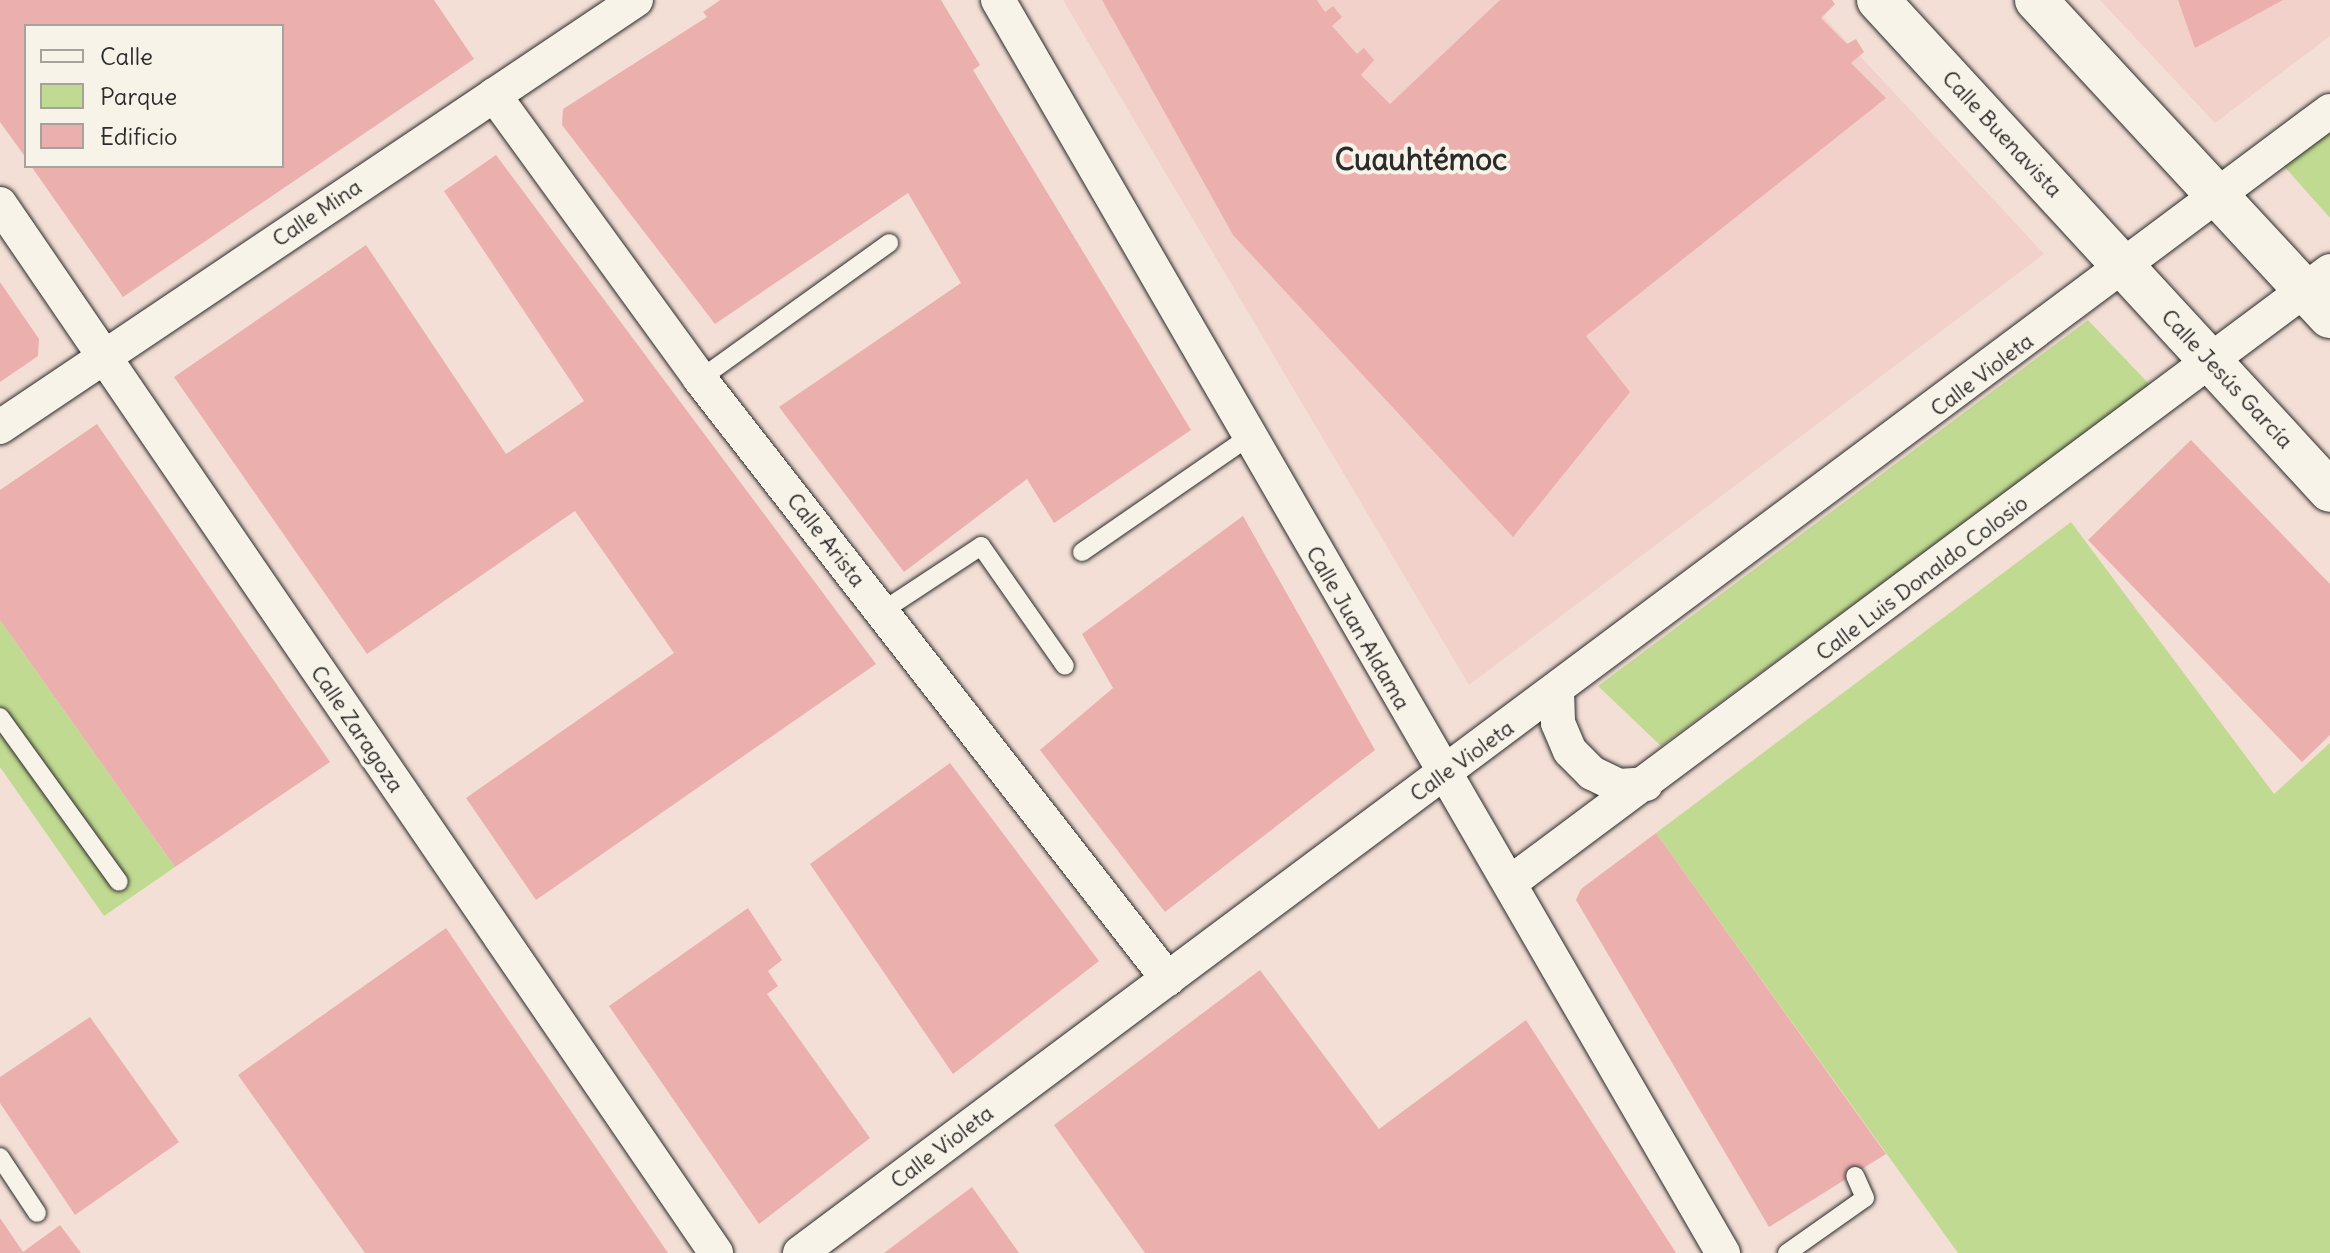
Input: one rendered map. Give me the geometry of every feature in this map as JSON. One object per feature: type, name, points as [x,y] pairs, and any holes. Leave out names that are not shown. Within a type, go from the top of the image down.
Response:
[{"type":"street","name":"Calle Mina","points":[[0,427],[636,0]]},
{"type":"street","name":"Calle Juan Aldama","points":[[998,0],[1442,774],[1511,882],[1723,1253]]},
{"type":"street","name":"Calle Buenavista","points":[[1878,0],[2124,269]]},
{"type":"street","points":[[2036,0],[2217,196],[2322,292]]},
{"type":"street","name":"Calle Arista","points":[[494,95],[700,379],[1168,979]]},
{"type":"street","points":[[2124,269],[2330,111]]},
{"type":"street","name":"Calle Zaragoza","points":[[0,204],[716,1253]]},
{"type":"street","name":"Calle Jesús García","points":[[2124,269],[2330,491]]},
{"type":"street","name":"Calle Violeta","points":[[800,1253],[2124,269]]},
{"type":"street","name":"Calle Luis Donaldo Colosio","points":[[1511,882],[2211,361],[2322,292]]},
{"type":"street","points":[[1557,692],[1558,723],[1570,751],[1592,773],[1619,786],[1646,784]]},
{"type":"lane","points":[[700,379],[889,243]]},
{"type":"lane","points":[[1082,552],[1249,437]]},
{"type":"lane","points":[[881,612],[981,546],[1065,666]]},
{"type":"lane","points":[[0,717],[119,882]]},
{"type":"lane","points":[[0,1157],[37,1213]]},
{"type":"lane","points":[[1787,1253],[1865,1198],[1855,1176]]},
{"type":"shaded area","points":[[1063,0],[1808,0],[2044,254],[1469,685]]},
{"type":"shaded area","points":[[2100,0],[2330,0],[2330,36],[2215,123]]},
{"type":"green space","points":[[2330,128],[2330,218],[2282,164]]},
{"type":"green space","points":[[2088,320],[2151,386],[1661,746],[1598,686]]},
{"type":"green space","points":[[2071,522],[2274,794],[2330,743],[2330,1253],[1958,1253],[1656,833]]},
{"type":"green space","points":[[0,620],[175,867],[104,916],[0,767]]},
{"type":"building","points":[[0,0],[434,0],[474,59],[123,297],[32,168],[284,168],[284,24],[24,24],[24,155],[0,122]]},
{"type":"building","points":[[720,0],[941,0],[980,65],[973,70],[1191,430],[1054,523],[1027,479],[904,572],[779,407],[961,283],[908,193],[715,324],[562,125],[563,109],[707,17],[703,12]]},
{"type":"building","points":[[1102,0],[1317,0],[1325,12],[1333,6],[1342,17],[1332,26],[1357,54],[1364,48],[1374,60],[1361,75],[1390,104],[1500,0],[1832,0],[1835,4],[1821,18],[1847,44],[1856,39],[1864,52],[1851,63],[1886,98],[1586,336],[1630,392],[1513,537],[1233,235]]},
{"type":"building","points":[[2178,0],[2283,0],[2195,48]]},
{"type":"building","points":[[496,155],[876,664],[536,900],[466,798],[674,653],[575,511],[367,654],[174,377],[366,245],[506,454],[584,401],[444,191]]},
{"type":"building","points":[[0,282],[39,339],[38,356],[0,382]]},
{"type":"building","points":[[97,424],[330,762],[175,867],[0,620],[0,490]]},
{"type":"building","points":[[2191,440],[2330,584],[2330,735],[2302,762],[2088,540]]},
{"type":"building","points":[[1243,516],[1375,750],[1165,912],[1040,750],[1113,688],[1082,634]]},
{"type":"building","points":[[950,763],[1099,961],[953,1074],[810,864]]},
{"type":"building","points":[[1656,833],[1886,1154],[1769,1227],[1576,900],[1581,889]]},
{"type":"building","points":[[748,908],[782,960],[768,971],[778,986],[767,994],[870,1138],[759,1224],[609,1006]]},
{"type":"building","points":[[446,928],[668,1253],[365,1253],[238,1075]]},
{"type":"building","points":[[1260,970],[1379,1129],[1526,1020],[1676,1253],[1145,1253],[1054,1125]]},
{"type":"building","points":[[90,1017],[179,1142],[75,1215],[0,1103],[0,1077]]},
{"type":"building","points":[[972,1187],[1019,1253],[884,1253],[925,1222]]},
{"type":"building","points":[[0,1218],[23,1252],[60,1225],[81,1253],[0,1253]]},
{"type":"district","name":"Cuauhtémoc","points":[[1421,159]]}]
